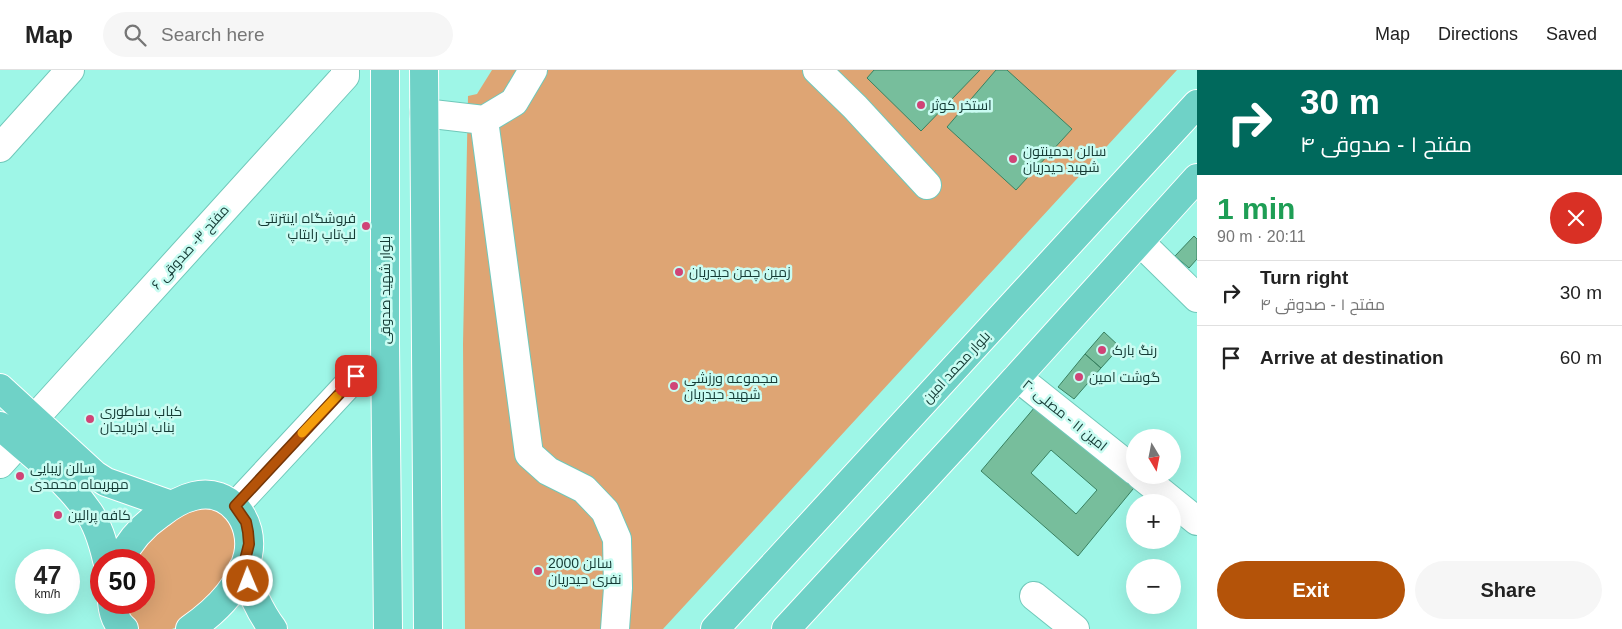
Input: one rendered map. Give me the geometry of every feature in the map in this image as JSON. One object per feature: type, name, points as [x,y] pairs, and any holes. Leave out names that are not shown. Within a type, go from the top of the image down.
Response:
[{"type":"main road","name":"بلوار شهید صدوقی","points":[[385,70],[387,625]]},
{"type":"main road","points":[[424,70],[428,629]]},
{"type":"main road","name":"بلوار محمد امین","points":[[715,629],[1197,104]]},
{"type":"main road","points":[[786,629],[1018,377],[1197,178]]},
{"type":"main road","points":[[0,388],[95,475],[106,482],[171,505]]},
{"type":"main road","points":[[10,435],[70,489],[88,511],[101,538],[104,549]]},
{"type":"main road","points":[[127,549],[139,532],[171,505],[195,496],[206,495],[218,497],[235,506],[246,522],[248,532],[249,544],[243,568],[230,593],[211,614],[190,629]]},
{"type":"main road","points":[[243,568],[263,616],[273,629]]},
{"type":"main road","points":[[114,614],[124,629]]},
{"type":"street","points":[[0,148],[70,70]]},
{"type":"street","points":[[424,114],[484,120],[514,102],[533,70]]},
{"type":"street","points":[[817,70],[855,107],[927,185]]},
{"type":"street","name":"مفتح ۳- صدوقی ۶","points":[[34,419],[345,73]]},
{"type":"street","points":[[484,120],[530,454],[548,471],[584,489],[605,511],[617,539],[618,588],[615,629]]},
{"type":"street","points":[[1140,242],[1197,298]]},
{"type":"street","points":[[235,506],[356,376]]},
{"type":"street","name":"امین ۱۱ - مصلی ۲۰","points":[[1018,377],[1126,464]]},
{"type":"street","points":[[0,464],[10,435]]},
{"type":"street","points":[[1151,484],[1197,521]]},
{"type":"street","points":[[1034,596],[1075,629]]},
{"type":"shaded area","name":"مجموعه ورزشی شهید حیدریان","points":[[492,70],[1177,70],[663,629],[465,629],[463,344],[468,96],[477,94]]},
{"type":"shaded area","points":[[205,502],[238,524],[233,572],[177,627],[172,629],[136,629],[126,614],[155,614],[155,549],[138,549],[155,527]]},
{"type":"building","name":"استخر کوثر","points":[[874,70],[980,70],[921,131],[867,78]]},
{"type":"building","name":"سالن بدمینتون شهید حیدریان","points":[[996,70],[1007,70],[1072,129],[1016,190],[947,127]]},
{"type":"building","points":[[1194,236],[1197,239],[1197,259],[1189,268],[1175,256]]},
{"type":"building","name":"رنگ بارک","points":[[1104,332],[1120,347],[1101,368],[1085,354]]},
{"type":"building","name":"گوشت امین","points":[[1085,354],[1101,368],[1074,399],[1058,387]]},
{"type":"building","points":[[1040,401],[1126,473],[1126,484],[1137,484],[1129,494],[1126,494],[1126,498],[1078,556],[981,471]],"holes":[[[1051,450],[1097,490],[1076,514],[1031,473]]]},
{"type":"slow traffic","points":[[302,433],[337,396]]},
{"type":"place","name":"استخر کوثر","points":[[921,105]]},
{"type":"place","name":"سالن بدمینتون شهید حیدریان","points":[[1013,159]]},
{"type":"place","name":"فروشگاه اینترنتی لپ‌تاپ رایتاپ","points":[[366,226]]},
{"type":"place","name":"زمین چمن حیدریان","points":[[679,272]]},
{"type":"place","name":"رنگ بارک","points":[[1102,350]]},
{"type":"place","name":"گوشت امین","points":[[1079,377]]},
{"type":"place","name":"مجموعه ورزشی شهید حیدریان","points":[[674,386]]},
{"type":"place","name":"کباب ساطوری بناب اذربایجان","points":[[90,419]]},
{"type":"place","name":"سالن زیبایی مهریماه محمدی","points":[[20,476]]},
{"type":"place","name":"کافه پرالین","points":[[58,515]]},
{"type":"place","name":"سالن 2000 نفری حیدریان","points":[[538,571]]},
{"type":"route","points":[[248,581],[243,568],[249,544],[248,532],[246,522],[235,506],[356,376]]}]
